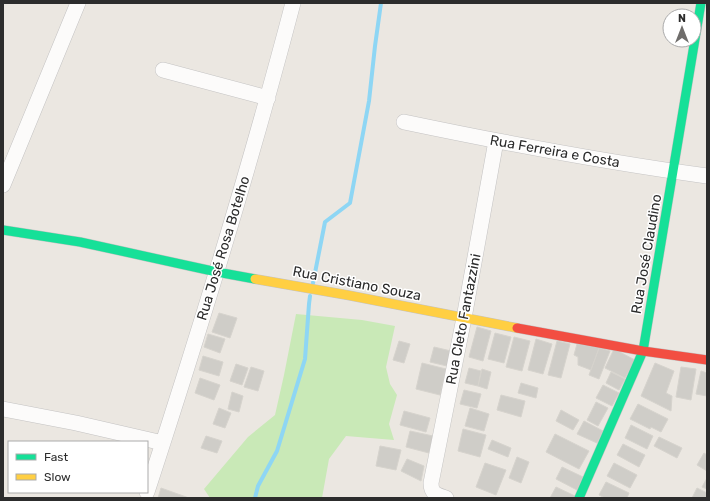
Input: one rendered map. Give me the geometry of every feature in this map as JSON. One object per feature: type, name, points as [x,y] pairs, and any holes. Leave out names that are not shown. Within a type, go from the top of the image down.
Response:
[{"type":"street","points":[[3,185],[78,3]]},
{"type":"street","name":"Rua José Rosa Botelho","points":[[148,489],[217,272],[268,98],[293,3]]},
{"type":"street","name":"Rua José Claudino","points":[[579,498],[644,351],[702,3]]},
{"type":"street","points":[[163,70],[268,98]]},
{"type":"street","name":"Rua Ferreira e Costa","points":[[404,122],[496,141],[674,172],[707,176]]},
{"type":"street","name":"Rua Cleto Fantazzini","points":[[441,496],[432,491],[431,483],[464,318],[496,141]]},
{"type":"street","name":"Rua Cristiano Souza","points":[[3,230],[80,242],[217,272],[464,318],[644,351],[707,360]]},
{"type":"street","points":[[3,409],[76,423],[163,443]]},
{"type":"green space","points":[[296,314],[362,320],[395,326],[386,367],[390,384],[397,395],[389,424],[394,440],[346,436],[329,459],[322,498],[210,498],[204,489],[248,437],[275,415]]},
{"type":"building","points":[[219,313],[237,318],[230,338],[212,332]]},
{"type":"building","points":[[477,327],[491,331],[483,361],[469,357]]},
{"type":"building","points":[[495,333],[511,337],[504,363],[488,359]]},
{"type":"building","points":[[208,334],[225,339],[220,353],[204,347]]},
{"type":"building","points":[[514,337],[530,341],[522,371],[506,367]]},
{"type":"building","points":[[536,339],[552,344],[543,374],[528,370]]},
{"type":"building","points":[[399,341],[410,344],[404,363],[393,360]]},
{"type":"building","points":[[557,341],[570,344],[561,378],[548,375]]},
{"type":"building","points":[[577,344],[599,348],[591,370],[578,365],[578,357],[574,355]]},
{"type":"building","points":[[434,347],[451,351],[447,366],[430,362]]},
{"type":"building","points":[[599,348],[610,351],[599,379],[589,375]]},
{"type":"building","points":[[614,349],[635,360],[625,378],[605,368]]},
{"type":"building","points":[[203,356],[223,362],[219,376],[199,370]]},
{"type":"building","points":[[422,363],[446,369],[440,395],[416,389]]},
{"type":"building","points":[[655,363],[674,371],[666,393],[672,396],[671,411],[641,396]]},
{"type":"building","points":[[236,364],[248,368],[242,385],[230,381]]},
{"type":"building","points":[[251,367],[264,371],[258,391],[244,387]]},
{"type":"building","points":[[681,367],[696,369],[691,400],[676,397]]},
{"type":"building","points":[[469,368],[481,371],[478,386],[465,383]]},
{"type":"building","points":[[482,369],[491,372],[487,389],[478,386]]},
{"type":"building","points":[[701,371],[707,373],[707,396],[696,394]]},
{"type":"building","points":[[611,372],[625,379],[619,390],[606,383]]},
{"type":"building","points":[[200,378],[220,385],[214,400],[195,393]]},
{"type":"building","points":[[521,383],[538,388],[536,398],[518,393]]},
{"type":"building","points":[[603,385],[619,393],[612,406],[596,398]]},
{"type":"building","points":[[464,390],[481,394],[477,408],[460,404]]},
{"type":"building","points":[[232,392],[243,396],[239,412],[228,409]]},
{"type":"building","points":[[501,395],[525,401],[521,417],[497,410]]},
{"type":"building","points":[[596,402],[608,408],[598,426],[587,420]]},
{"type":"building","points":[[638,404],[668,419],[661,432],[651,427],[650,429],[630,419]]},
{"type":"building","points":[[219,408],[231,413],[225,428],[213,424]]},
{"type":"building","points":[[470,408],[489,414],[484,431],[465,426]]},
{"type":"building","points":[[561,410],[579,420],[573,430],[556,421]]},
{"type":"building","points":[[404,411],[430,418],[426,432],[400,425]]},
{"type":"building","points":[[584,421],[603,431],[597,443],[577,434]]},
{"type":"building","points":[[631,425],[653,436],[647,449],[625,438]]},
{"type":"building","points":[[463,429],[486,435],[480,457],[458,451]]},
{"type":"building","points":[[410,431],[433,436],[429,453],[406,447]]},
{"type":"building","points":[[555,434],[589,451],[579,469],[546,452]]},
{"type":"building","points":[[206,436],[222,441],[217,453],[201,448]]},
{"type":"building","points":[[659,437],[682,448],[677,458],[654,446]]},
{"type":"building","points":[[492,440],[511,448],[508,457],[488,449]]},
{"type":"building","points":[[623,444],[645,455],[639,467],[617,455]]},
{"type":"building","points":[[380,446],[401,450],[396,470],[376,466]]},
{"type":"building","points":[[704,453],[707,455],[707,471],[697,465]]},
{"type":"building","points":[[517,457],[529,462],[521,483],[509,478]]},
{"type":"building","points":[[407,459],[424,466],[421,481],[401,471]]},
{"type":"building","points":[[485,463],[506,470],[496,495],[476,487]]},
{"type":"building","points":[[614,463],[637,475],[630,488],[607,476]]},
{"type":"building","points":[[562,467],[583,477],[577,490],[556,479]]},
{"type":"building","points":[[707,478],[707,489],[702,487]]},
{"type":"building","points":[[606,482],[629,493],[627,498],[605,498],[599,495]]},
{"type":"building","points":[[556,487],[575,496],[574,498],[550,498]]},
{"type":"building","points":[[161,488],[189,498],[158,498]]},
{"type":"building","points":[[697,488],[707,493],[707,498],[692,498]]},
{"type":"waterway","points":[[313,283],[325,222],[350,203],[369,101],[381,3]]},
{"type":"waterway","points":[[255,498],[258,486],[277,451],[305,359],[310,296]]},
{"type":"traffic: fast","points":[[579,498],[643,351],[701,3]]},
{"type":"traffic: fast","points":[[3,230],[80,242],[255,279]]},
{"type":"traffic: slow","points":[[255,279],[517,328]]},
{"type":"traffic: jam","points":[[517,328],[643,351],[707,360]]}]
